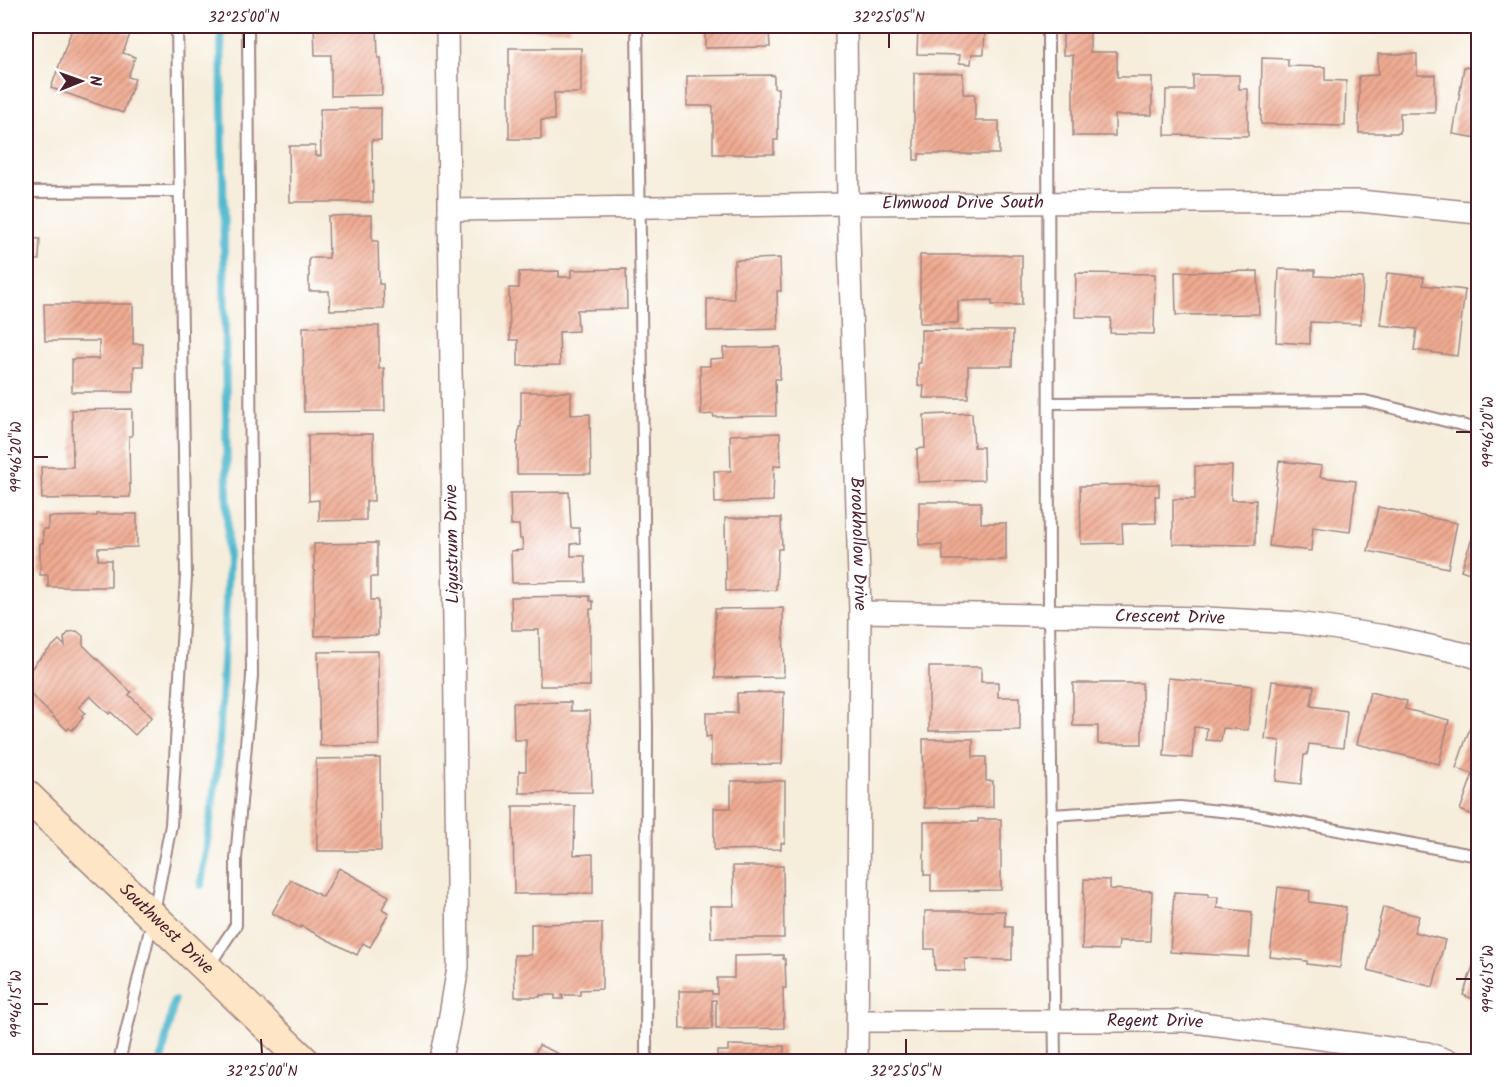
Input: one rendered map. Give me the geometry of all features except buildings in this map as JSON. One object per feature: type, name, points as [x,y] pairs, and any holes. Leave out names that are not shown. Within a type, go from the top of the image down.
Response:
[{"type":"main road","name":"Southwest Drive","points":[[26,795],[296,1058]]},
{"type":"street","name":"Ligustrum Drive","points":[[440,1062],[458,967],[447,26]]},
{"type":"street","name":"Brookhollow Drive","points":[[846,26],[848,204],[860,612],[857,1062]]},
{"type":"street","name":"Elmwood Drive South","points":[[448,210],[848,204],[1359,201],[1479,213]]},
{"type":"street","name":"Crescent Drive","points":[[860,612],[1207,618],[1297,623],[1385,636],[1479,658]]},
{"type":"street","name":"Regent Drive","points":[[857,1021],[1187,1021],[1428,1053],[1452,1062]]},
{"type":"lane","points":[[119,1062],[153,917],[171,825],[186,576],[177,26]]},
{"type":"lane","points":[[207,969],[236,925],[236,859],[252,676],[248,26]]},
{"type":"lane","points":[[637,26],[647,730],[646,1062]]},
{"type":"lane","points":[[1048,26],[1049,615],[1055,1062]]},
{"type":"lane","points":[[26,192],[180,191]]},
{"type":"lane","points":[[1049,403],[1365,401],[1479,429]]},
{"type":"lane","points":[[1052,815],[1180,807],[1251,814],[1479,856]]},
{"type":"waterway","points":[[201,885],[218,764],[228,563],[221,26]]},
{"type":"waterway","points":[[161,1062],[174,1001]]}]
